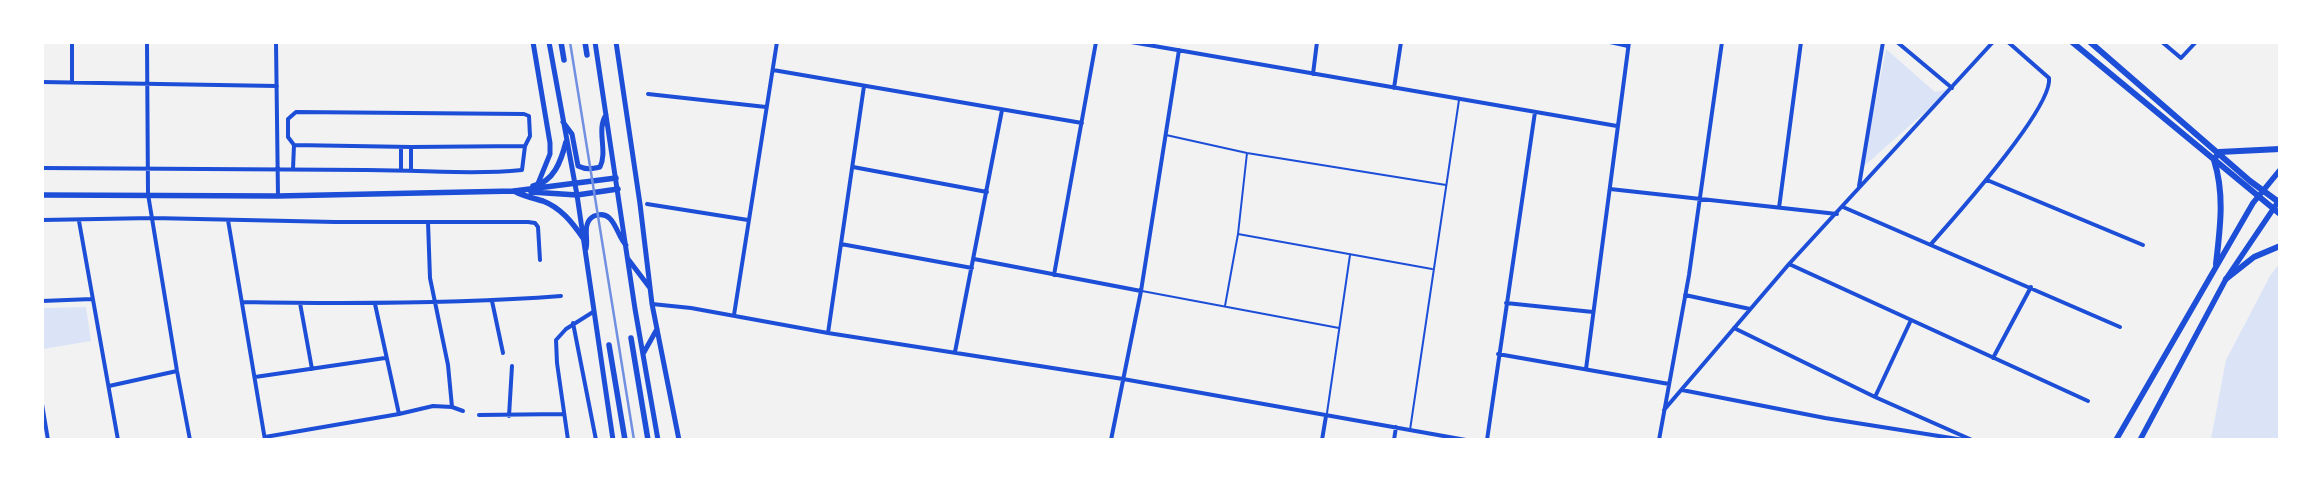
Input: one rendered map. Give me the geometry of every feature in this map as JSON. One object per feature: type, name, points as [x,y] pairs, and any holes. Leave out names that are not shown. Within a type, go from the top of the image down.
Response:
[{"type":"main road","points":[[561,42],[564,60]]},
{"type":"main road","points":[[585,42],[587,55]]},
{"type":"main road","points":[[2072,42],[2214,160],[2260,192],[2279,201],[2272,208],[2226,279],[2140,440]]},
{"type":"main road","points":[[2090,42],[2219,152],[2280,214]]},
{"type":"main road","points":[[514,190],[537,186],[546,180],[560,165],[566,142]]},
{"type":"main road","points":[[2219,152],[2280,149]]},
{"type":"main road","points":[[2216,264],[2222,202],[2221,183],[2214,160],[2219,152]]},
{"type":"main road","points":[[2116,440],[2216,264],[2260,192],[2280,170]]},
{"type":"main road","points":[[42,195],[278,196],[514,190],[616,178]]},
{"type":"main road","points":[[514,190],[577,195],[618,189]]},
{"type":"main road","points":[[514,190],[562,211],[583,238]]},
{"type":"main road","points":[[2226,279],[2254,257],[2280,246]]},
{"type":"main road","points":[[631,338],[648,440]]},
{"type":"main road","points":[[609,345],[626,440]]},
{"type":"street","points":[[72,42],[72,82]]},
{"type":"street","points":[[147,42],[148,194],[176,371],[190,440]]},
{"type":"street","points":[[276,42],[278,196]]},
{"type":"street","points":[[533,42],[550,143],[550,154],[537,186]]},
{"type":"street","points":[[549,42],[577,195],[592,312],[613,440]]},
{"type":"street","points":[[594,42],[658,440]]},
{"type":"street","points":[[616,42],[623,81],[652,304],[679,440]]},
{"type":"street","points":[[734,315],[777,42]]},
{"type":"street","points":[[1054,275],[1096,42]]},
{"type":"street","points":[[1132,42],[1618,126]]},
{"type":"street","points":[[1313,74],[1317,42]]},
{"type":"street","points":[[1394,88],[1401,42]]},
{"type":"street","points":[[1586,369],[1629,44],[1610,42]]},
{"type":"street","points":[[1660,440],[1701,200],[1722,42]]},
{"type":"street","points":[[1779,208],[1801,42]]},
{"type":"street","points":[[1859,187],[1883,42]]},
{"type":"street","points":[[1897,42],[1952,88]]},
{"type":"street","points":[[1664,410],[1789,264],[1844,207],[1859,187],[1993,42]]},
{"type":"street","points":[[1931,244],[1987,180],[2028,125],[2048,90],[2049,78],[2008,42]]},
{"type":"street","points":[[2162,42],[2181,58],[2196,42]]},
{"type":"street","points":[[1111,440],[1140,290],[1179,50]]},
{"type":"street","points":[[773,70],[1082,123]]},
{"type":"street","points":[[42,82],[277,86]]},
{"type":"street","points":[[828,333],[864,86]]},
{"type":"street","points":[[648,94],[766,107]]},
{"type":"street","points":[[955,352],[1002,110]]},
{"type":"street","points":[[42,168],[522,170],[526,146],[530,142],[529,116],[524,114],[296,112],[288,119],[288,137],[294,145],[293,169]]},
{"type":"street","points":[[1487,440],[1498,354],[1535,112]]},
{"type":"street","points":[[563,121],[569,127],[572,134],[578,166],[586,169],[595,168],[600,167],[603,160],[602,124],[606,115]]},
{"type":"street","points":[[294,145],[402,147],[526,146]]},
{"type":"street","points":[[402,147],[402,170]]},
{"type":"street","points":[[411,147],[411,170]]},
{"type":"street","points":[[853,167],[987,192]]},
{"type":"street","points":[[1987,180],[2143,245]]},
{"type":"street","points":[[1610,189],[1837,214]]},
{"type":"street","points":[[647,204],[748,220]]},
{"type":"street","points":[[1844,207],[2120,328]]},
{"type":"street","points":[[584,251],[587,245],[587,224],[591,218],[598,215],[606,216],[613,221],[620,239],[626,245]]},
{"type":"street","points":[[42,220],[79,221],[153,218],[535,223],[538,227],[540,260]]},
{"type":"street","points":[[228,220],[265,438],[433,406],[452,406],[463,411]]},
{"type":"street","points":[[79,221],[118,440]]},
{"type":"street","points":[[428,222],[429,264],[434,303],[448,365],[452,406]]},
{"type":"street","points":[[841,244],[972,268]]},
{"type":"street","points":[[628,259],[650,289]]},
{"type":"street","points":[[974,259],[1140,290]]},
{"type":"street","points":[[1789,264],[2088,401]]},
{"type":"street","points":[[1993,358],[2031,288]]},
{"type":"street","points":[[1685,295],[1750,309]]},
{"type":"street","points":[[242,302],[434,303],[562,296]]},
{"type":"street","points":[[42,300],[92,299]]},
{"type":"street","points":[[492,301],[503,353]]},
{"type":"street","points":[[300,303],[312,369]]},
{"type":"street","points":[[1506,303],[1593,312]]},
{"type":"street","points":[[375,304],[385,358],[399,414]]},
{"type":"street","points":[[652,304],[734,315],[828,333],[1123,379],[1466,440]]},
{"type":"street","points":[[568,440],[555,347],[560,335],[573,323],[592,312]]},
{"type":"street","points":[[1875,397],[1910,320]]},
{"type":"street","points":[[573,323],[596,440]]},
{"type":"street","points":[[643,354],[657,328]]},
{"type":"street","points":[[1734,328],[1875,397],[1972,440]]},
{"type":"street","points":[[1498,354],[1669,384]]},
{"type":"street","points":[[255,377],[385,358]]},
{"type":"street","points":[[509,416],[512,366]]},
{"type":"street","points":[[109,386],[176,371]]},
{"type":"street","points":[[1682,390],[1825,418],[1964,440]]},
{"type":"street","points":[[42,404],[48,439]]},
{"type":"street","points":[[479,415],[564,414]]},
{"type":"street","points":[[1322,440],[1326,416]]},
{"type":"street","points":[[1394,440],[1396,427]]},
{"type":"lane","points":[[1410,430],[1459,100]]},
{"type":"lane","points":[[1164,135],[1248,153],[1446,184]]},
{"type":"lane","points":[[1225,307],[1238,234],[1248,153]]},
{"type":"lane","points":[[1238,234],[1433,269]]},
{"type":"lane","points":[[1326,416],[1350,255]]},
{"type":"lane","points":[[1140,290],[1339,328]]},
{"type":"shaded area","points":[[1886,49],[1935,92],[1952,88],[1862,168]]},
{"type":"shaded area","points":[[2279,264],[2279,439],[2211,439],[2226,360],[2270,276]]},
{"type":"shaded area","points":[[86,307],[91,341],[43,349],[43,308]]},
{"type":"railway","points":[[570,42],[634,440]]}]
